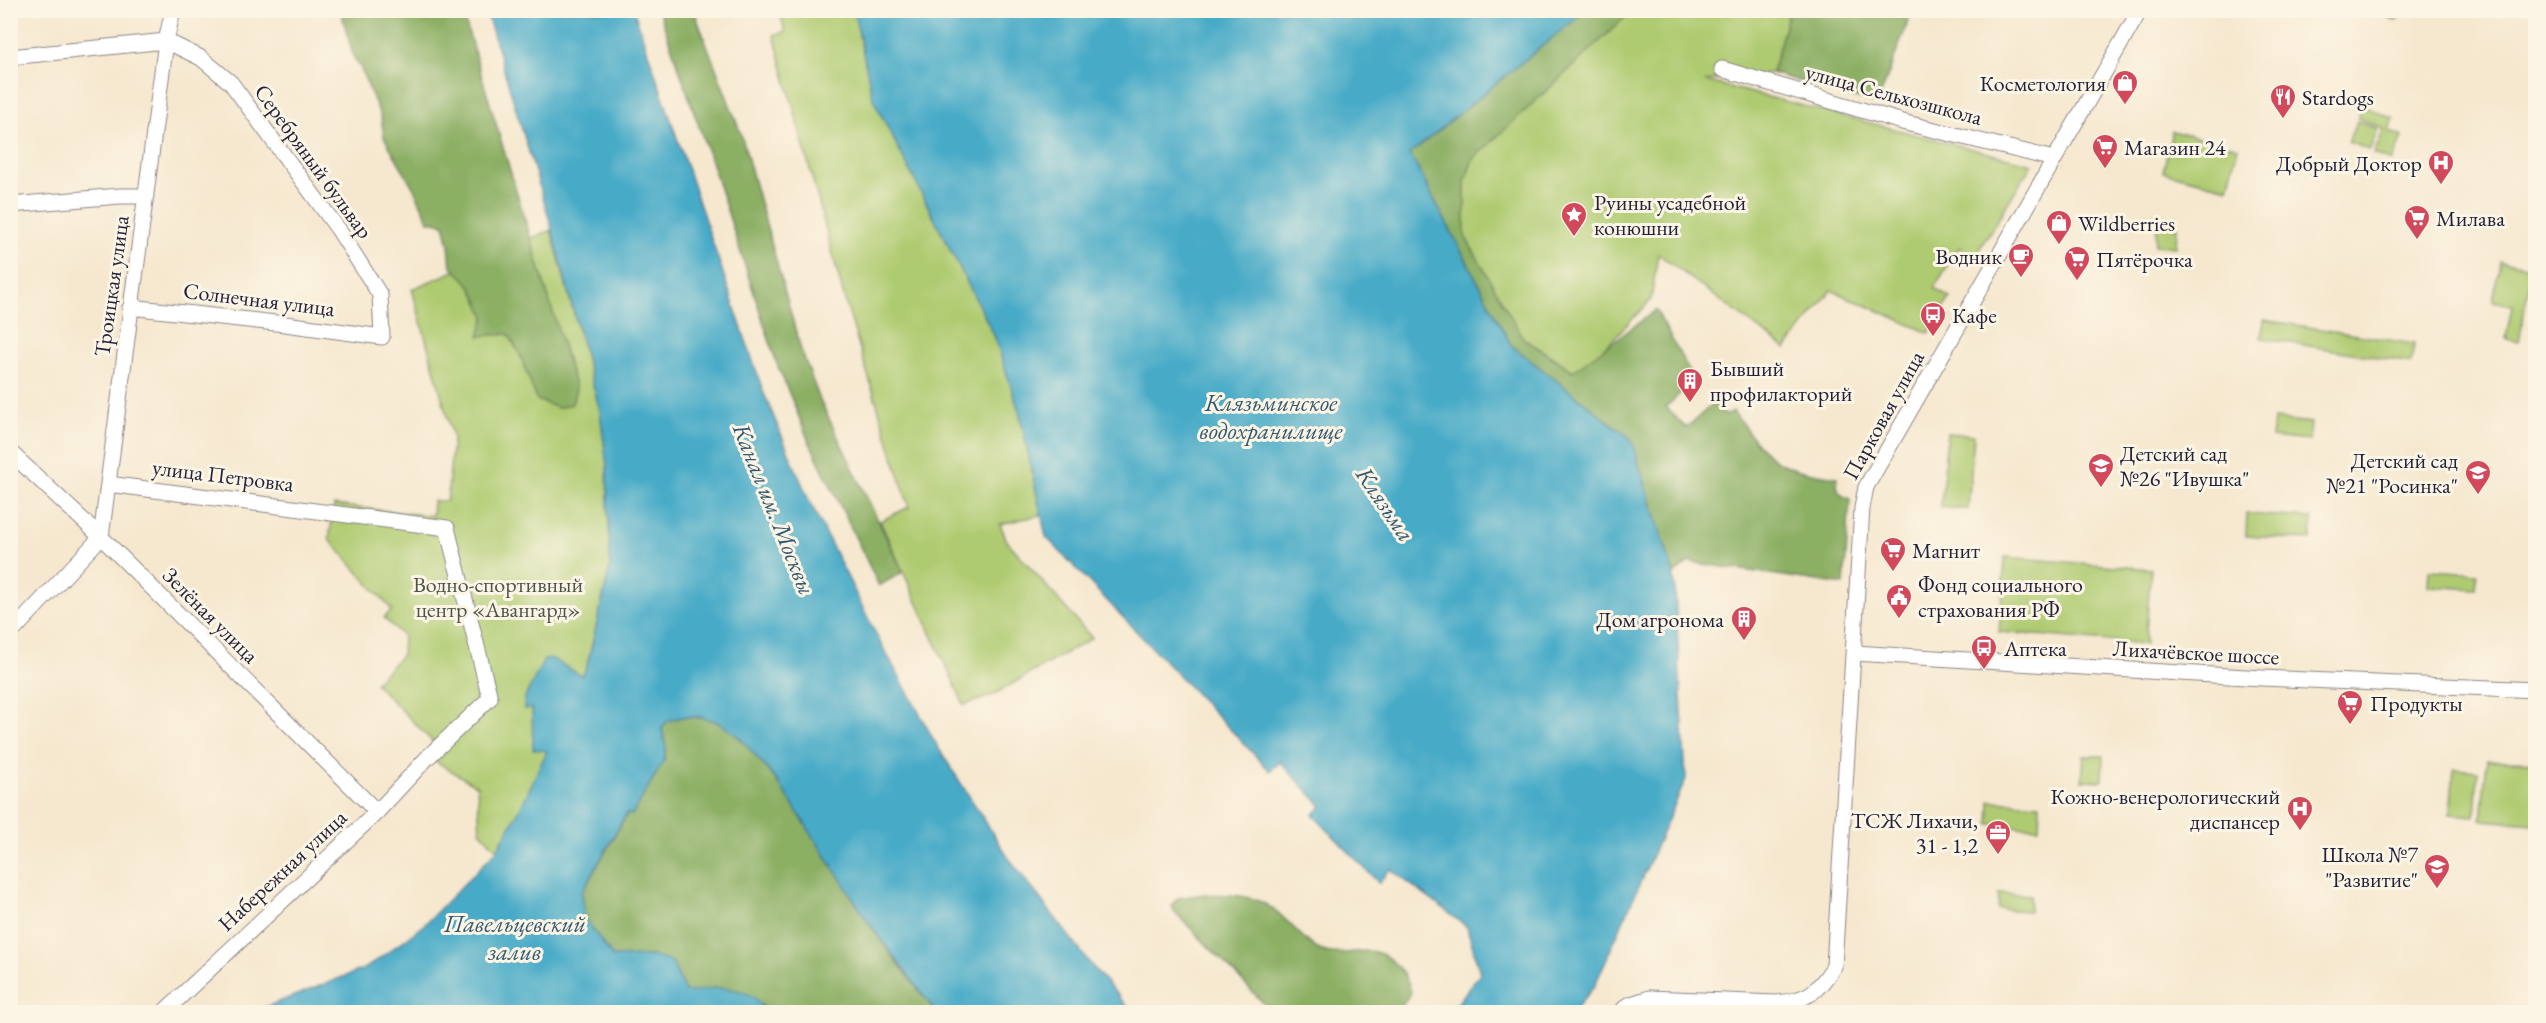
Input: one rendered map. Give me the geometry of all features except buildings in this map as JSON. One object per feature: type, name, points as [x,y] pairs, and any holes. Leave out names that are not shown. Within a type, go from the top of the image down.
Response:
[{"type":"street","name":"Троицкая улица","points":[[100,537],[166,41],[173,10]]},
{"type":"street","name":"Парковая улица","points":[[1621,1012],[1628,1005],[1649,998],[1776,1003],[1796,1001],[1814,994],[1834,966],[1862,508],[1866,487],[2140,10]]},
{"type":"street","points":[[10,57],[166,41]]},
{"type":"street","name":"Серебряный бульвар","points":[[166,41],[201,58],[231,83],[338,229],[380,295],[382,337]]},
{"type":"street","name":"улица Сельхозшкола","points":[[1722,69],[1906,123],[2054,159]]},
{"type":"street","points":[[10,205],[146,196]]},
{"type":"street","name":"Солнечная улица","points":[[130,307],[382,337]]},
{"type":"street","name":"Зелёная улица","points":[[10,452],[100,537],[377,812]]},
{"type":"street","name":"улица Петровка","points":[[108,484],[447,528],[490,699],[428,757]]},
{"type":"street","points":[[10,634],[100,537]]},
{"type":"street","name":"Лихачёвское шоссе","points":[[1854,653],[2262,678],[2535,690]]},
{"type":"street","name":"Набережная улица","points":[[164,1012],[377,812],[428,757]]},
{"type":"green space","points":[[1912,10],[1877,104],[1772,73],[1705,81],[2032,164],[1975,256],[1959,247],[1934,288],[1950,298],[1929,333],[1831,290],[1786,349],[1658,254],[1651,300],[1565,388],[1511,345],[1410,154],[1585,11]]},
{"type":"green space","points":[[341,11],[462,11],[576,389],[572,404],[558,408],[537,400],[520,355],[508,334],[479,336],[485,317],[482,309],[468,284],[451,267],[444,224],[429,221],[414,189],[384,137],[381,117],[353,56]]},
{"type":"green space","points":[[659,11],[694,11],[741,134],[801,350],[820,400],[903,572],[879,586],[808,439],[777,364]]},
{"type":"green space","points":[[780,11],[854,11],[873,99],[994,335],[1019,411],[1041,515],[1000,524],[1007,541],[1092,638],[991,696],[964,705],[880,521],[909,507],[846,304],[774,35],[785,32]]},
{"type":"green space","points":[[1585,11],[1632,11],[1473,159],[1465,181],[1465,236],[1523,338],[1573,371],[1656,310],[1694,380],[1666,407],[1686,428],[1715,402],[1726,416],[1733,411],[1756,442],[1775,460],[1799,470],[1837,477],[1839,491],[1850,499],[1844,585],[1689,562],[1674,574],[1631,439],[1511,345],[1410,154]]},
{"type":"green space","points":[[1789,11],[1912,11],[1877,104],[1772,73]]},
{"type":"green space","points":[[2376,11],[2402,11],[2396,21]]},
{"type":"green space","points":[[2362,106],[2394,119],[2389,131],[2402,137],[2392,161],[2374,154],[2384,129],[2358,118]]},
{"type":"green space","points":[[2357,121],[2378,129],[2370,150],[2348,142]]},
{"type":"green space","points":[[2172,131],[2238,147],[2228,188],[2163,172]]},
{"type":"green space","points":[[2157,225],[2177,227],[2176,247],[2155,245]]},
{"type":"green space","name":"Водно-спортивный центр «Авангард»","points":[[551,230],[600,411],[607,466],[610,567],[587,666],[522,805],[497,850],[480,831],[477,786],[428,757],[433,742],[375,683],[402,655],[403,636],[384,618],[392,610],[329,539],[334,505],[432,516],[433,501],[447,501],[453,437],[412,289]]},
{"type":"green space","points":[[2500,261],[2532,267],[2519,342],[2506,339],[2512,305],[2493,301]]},
{"type":"green space","points":[[2264,320],[2414,344],[2411,363],[2261,338]]},
{"type":"green space","points":[[2274,419],[2311,423],[2309,441],[2272,437]]},
{"type":"green space","points":[[1947,433],[1974,435],[1968,509],[1941,507]]},
{"type":"green space","points":[[2247,514],[2312,518],[2311,540],[2246,536]]},
{"type":"green space","points":[[2005,557],[2151,569],[2145,644],[1999,632]]},
{"type":"green space","points":[[2429,570],[2477,573],[2476,589],[2428,586]]},
{"type":"green space","points":[[682,717],[718,722],[734,733],[752,751],[779,783],[884,944],[936,1012],[764,1012],[763,1006],[716,988],[697,993],[685,992],[672,962],[652,956],[613,957],[585,919],[582,892],[628,813],[632,814],[664,760],[666,749],[662,728],[667,721]]},
{"type":"green space","points":[[2084,756],[2103,756],[2102,781],[2082,780]]},
{"type":"green space","points":[[2487,760],[2535,762],[2535,824],[2481,820]]},
{"type":"green space","points":[[2454,769],[2478,771],[2475,816],[2450,814]]},
{"type":"green space","points":[[1990,801],[2040,804],[2039,828],[1989,824]]},
{"type":"green space","points":[[1999,893],[2030,895],[2029,911],[1998,909]]},
{"type":"green space","points":[[1205,894],[1241,896],[1260,901],[1278,913],[1309,943],[1322,951],[1335,953],[1367,951],[1382,955],[1401,970],[1411,992],[1398,1012],[1272,1012],[1174,911],[1172,905],[1178,898]]},
{"type":"water","points":[[486,11],[634,11],[763,391],[808,498],[879,640],[939,749],[1008,857],[1092,966],[1132,1012],[936,1012],[869,923],[778,782],[741,739],[715,721],[699,717],[682,717],[668,721],[662,728],[666,749],[664,760],[632,815],[627,813],[582,892],[585,919],[613,957],[652,956],[672,962],[685,992],[718,988],[732,989],[752,996],[764,1012],[253,1012],[366,968],[422,927],[497,850],[522,805],[547,751],[533,749],[532,709],[524,709],[525,697],[544,660],[551,658],[582,676],[587,666],[610,567],[607,466],[600,411],[549,218]]},
{"type":"water","name":"Клязьминское водохранилище","points":[[854,11],[1585,11],[1410,154],[1511,345],[1631,439],[1674,574],[1686,779],[1594,987],[1573,1012],[1451,1012],[1480,973],[1467,927],[1390,869],[1379,883],[1313,815],[1322,806],[1280,762],[1270,771],[1046,537],[1019,411],[994,335],[873,99]]},
{"type":"place","name":"Косметология","points":[[2125,106]]},
{"type":"place","name":"Stardogs","points":[[2283,120]]},
{"type":"place","name":"Магазин 24","points":[[2105,170]]},
{"type":"place","name":"Добрый Доктор","points":[[2441,186]]},
{"type":"place","name":"Руины усадебной конюшни","points":[[1574,238]]},
{"type":"place","name":"Милава","points":[[2417,241]]},
{"type":"place","name":"Wildberries","points":[[2059,246]]},
{"type":"place","name":"Водник","points":[[2021,279]]},
{"type":"place","name":"Пятёрочка","points":[[2077,282]]},
{"type":"place","name":"Кафе","points":[[1933,338]]},
{"type":"place","name":"Бывший профилакторий","points":[[1690,404]]},
{"type":"place","name":"Детский сад №26 \"Ивушка\"","points":[[2101,489]]},
{"type":"place","name":"Детский сад №21 \"Росинка\"","points":[[2478,496]]},
{"type":"place","name":"Магнит","points":[[1893,573]]},
{"type":"place","name":"Фонд социального страхования РФ","points":[[1899,620]]},
{"type":"place","name":"Дом агронома","points":[[1744,642]]},
{"type":"place","name":"Аптека","points":[[1984,671]]},
{"type":"place","name":"Продукты","points":[[2350,726]]},
{"type":"place","name":"Кожно-венерологический диспансер","points":[[2300,832]]},
{"type":"place","name":"ТСЖ Лихачи, 31 - 1,2","points":[[1998,856]]},
{"type":"place","name":"Школа №7 \"Развитие\"","points":[[2437,890]]},
{"type":"water label","name":"Клязьма","points":[[1385,504]]},
{"type":"water label","name":"Канал им. Москвы","points":[[774,509]]},
{"type":"water label","name":"Павельцевский залив","points":[[515,938]]}]
